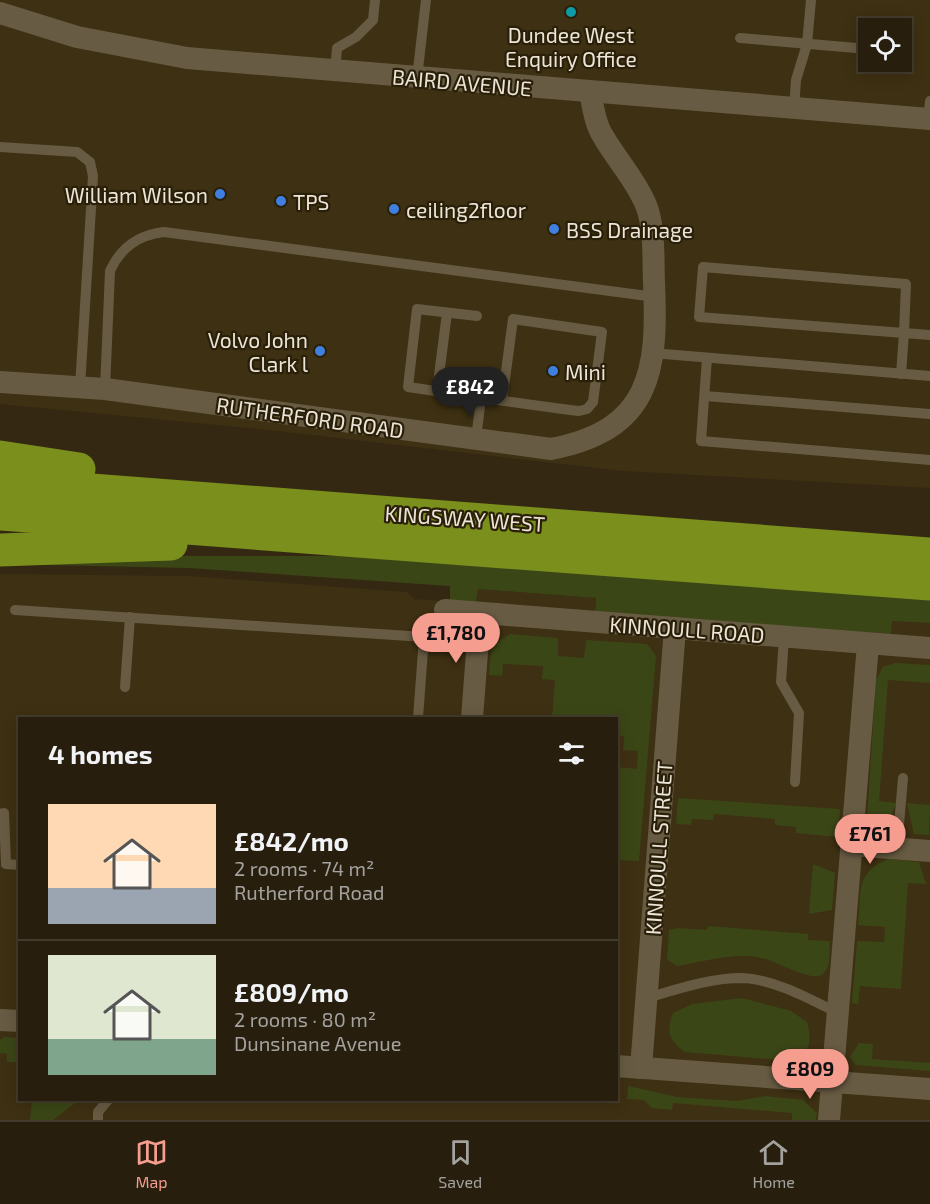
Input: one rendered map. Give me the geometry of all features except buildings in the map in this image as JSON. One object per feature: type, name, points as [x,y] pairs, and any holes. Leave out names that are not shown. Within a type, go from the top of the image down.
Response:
[{"type":"highway","points":[[0,457],[318,507]]},
{"type":"highway","name":"KINGSWAY WEST","points":[[0,483],[930,555]]},
{"type":"highway","name":"KINGSWAY WEST","points":[[0,514],[930,584]]},
{"type":"highway","points":[[0,550],[349,539]]},
{"type":"street","name":"BAIRD AVENUE","points":[[0,13],[77,36],[187,58],[335,72],[794,108],[929,113]]},
{"type":"street","name":"RUTHERFORD ROAD","points":[[0,382],[105,389],[551,449],[582,443],[603,432],[625,416],[639,398],[648,375],[652,353],[655,297],[652,239],[647,207],[633,181],[601,134],[590,92]]},
{"type":"street","name":"KINNOULL ROAD","points":[[444,610],[930,648]]},
{"type":"street","points":[[472,717],[480,613]]},
{"type":"street","name":"KINNOULL STREET","points":[[641,1068],[675,628]]},
{"type":"street","points":[[829,1120],[868,644]]},
{"type":"street","points":[[851,845],[930,851]]},
{"type":"street","points":[[0,1020],[18,1021]]},
{"type":"street","points":[[618,1066],[930,1089]]},
{"type":"lane","points":[[335,72],[337,48],[356,37],[373,20],[375,0]]},
{"type":"lane","points":[[417,78],[426,0]]},
{"type":"lane","points":[[794,108],[796,80],[807,44],[811,0]]},
{"type":"lane","points":[[740,38],[858,48]]},
{"type":"lane","points":[[0,147],[77,152],[90,162],[93,177],[80,387]]},
{"type":"lane","points":[[105,389],[110,271],[122,251],[145,234],[164,232],[655,297]]},
{"type":"lane","points":[[901,374],[904,333],[906,284],[703,267],[699,317],[904,333],[930,335]]},
{"type":"lane","points":[[477,316],[417,309],[408,387],[502,401],[579,411],[587,409],[593,402],[602,332],[513,319],[502,401]]},
{"type":"lane","points":[[437,391],[447,313]]},
{"type":"lane","points":[[652,353],[930,376]]},
{"type":"lane","points":[[707,358],[701,441],[930,460]]},
{"type":"lane","points":[[705,396],[930,414]]},
{"type":"lane","points":[[476,439],[481,398]]},
{"type":"lane","points":[[15,610],[424,637],[418,717]]},
{"type":"lane","points":[[124,687],[130,617]]},
{"type":"lane","points":[[784,637],[781,682],[800,712],[795,782]]},
{"type":"lane","points":[[897,848],[903,778]]},
{"type":"lane","points":[[0,814],[4,813],[6,864],[18,865]]},
{"type":"lane","points":[[646,998],[689,985],[743,978],[796,992],[838,1013]]},
{"type":"lane","points":[[98,1120],[98,1112],[107,1101]]},
{"type":"shaded area","points":[[0,0],[930,0],[930,488],[623,471],[269,430],[0,404]]},
{"type":"shaded area","points":[[0,574],[188,576],[407,592],[414,599],[441,601],[476,602],[477,589],[596,598],[595,611],[891,634],[892,621],[930,623],[930,1120],[0,1120]]},
{"type":"green space","points":[[0,556],[431,556],[930,595],[930,623],[892,621],[891,634],[595,612],[596,598],[478,589],[476,602],[450,600],[450,586],[189,568],[0,564]]},
{"type":"green space","points":[[511,634],[558,638],[558,656],[584,658],[586,640],[647,644],[656,656],[639,861],[618,860],[620,790],[618,767],[637,769],[638,751],[623,750],[624,736],[618,736],[618,717],[552,717],[555,680],[542,679],[543,666],[503,664],[502,676],[489,675],[492,650]]},
{"type":"green space","points":[[895,663],[930,665],[930,683],[888,680],[879,801],[896,803],[886,832],[877,831],[867,818],[876,680],[883,667]]},
{"type":"green space","points":[[678,798],[840,809],[838,837],[796,833],[796,827],[775,825],[775,819],[714,814],[713,820],[692,819],[691,825],[676,824]]},
{"type":"green space","points":[[907,803],[930,805],[929,835],[914,834]]},
{"type":"green space","points":[[888,859],[919,862],[926,884],[908,883],[901,989],[860,986],[858,1004],[852,1003],[857,941],[884,942],[885,927],[858,925],[862,885],[870,871]]},
{"type":"green space","points":[[813,864],[835,873],[832,910],[809,914]]},
{"type":"green space","points":[[708,926],[808,934],[808,940],[830,941],[827,969],[821,975],[810,976],[769,960],[747,956],[724,957],[678,966],[667,960],[669,930],[678,928],[707,930]]},
{"type":"green space","points":[[742,998],[791,1011],[807,1022],[809,1040],[803,1054],[792,1061],[685,1052],[675,1044],[670,1035],[673,1013],[692,1004]]},
{"type":"green space","points":[[4,1037],[18,1038],[18,1062],[7,1062],[7,1054],[0,1053],[0,1040]]},
{"type":"green space","points":[[859,1043],[873,1044],[872,1059],[930,1063],[930,1071],[856,1065],[850,1057]]},
{"type":"green space","points":[[628,1086],[677,1097],[736,1101],[765,1096],[803,1100],[817,1113],[816,1120],[792,1120],[792,1113],[673,1103],[672,1110],[652,1108],[644,1100],[627,1099]]},
{"type":"green space","points":[[32,1101],[78,1101],[53,1120],[30,1120]]},
{"type":"place","name":"Dundee West Enquiry Office","points":[[571,12]]},
{"type":"place","name":"William Wilson","points":[[220,194]]},
{"type":"place","name":"TPS","points":[[281,201]]},
{"type":"place","name":"ceiling2floor","points":[[394,209]]},
{"type":"place","name":"BSS Drainage","points":[[554,229]]},
{"type":"place","name":"Volvo John Clark l","points":[[320,351]]},
{"type":"place","name":"Mini","points":[[553,371]]}]
